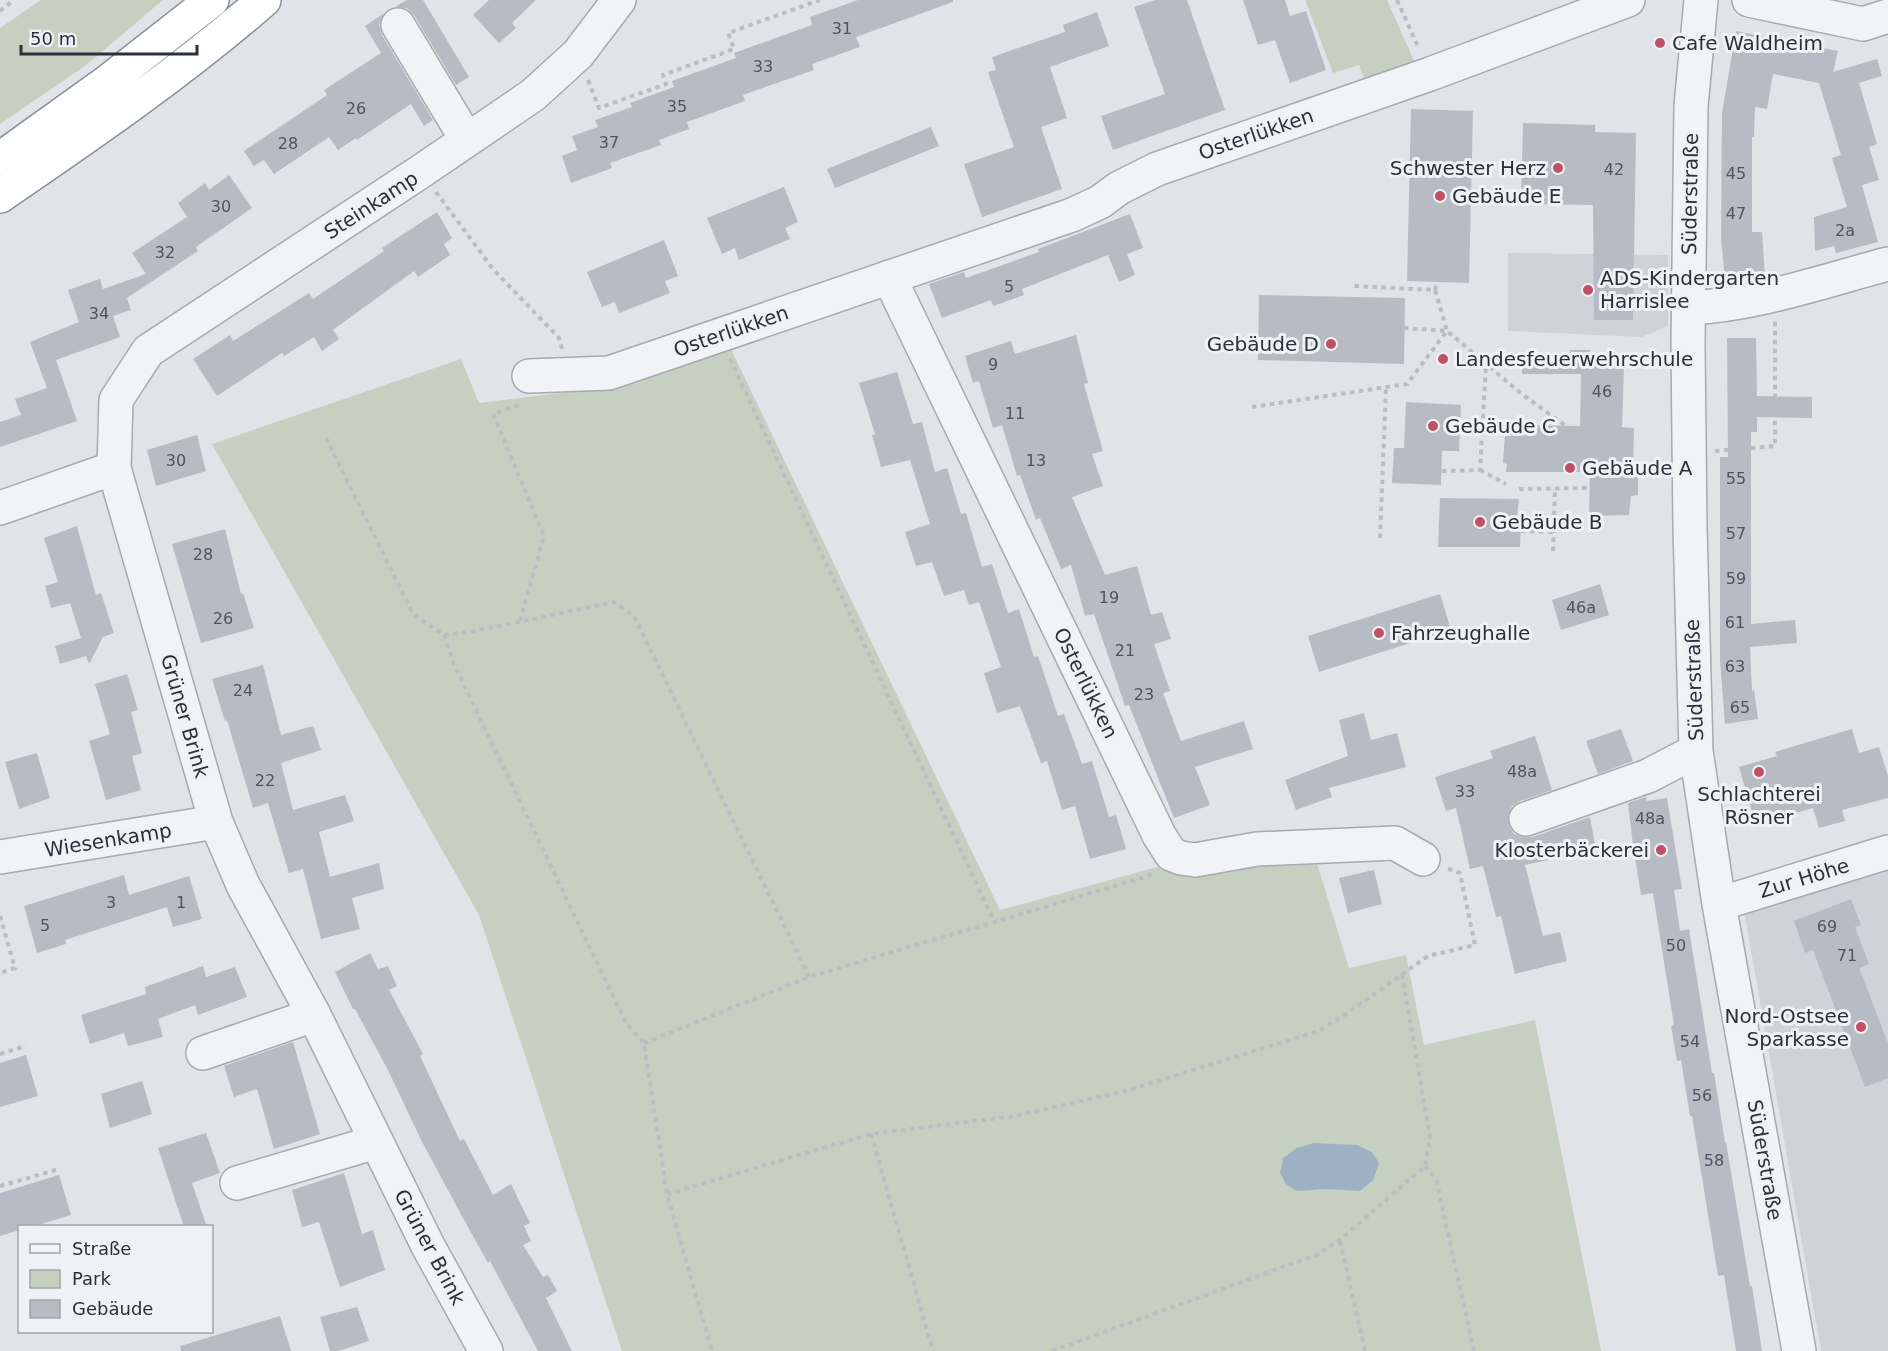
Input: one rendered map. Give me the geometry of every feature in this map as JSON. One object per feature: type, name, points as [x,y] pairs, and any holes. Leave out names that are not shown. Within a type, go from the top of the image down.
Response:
[{"type":"highway","points":[[0,159],[106,83],[212,0]]},
{"type":"highway","points":[[0,196],[126,110],[264,0]]},
{"type":"street","name":"Steinkamp","points":[[116,400],[148,351],[533,95],[578,54],[619,0]]},
{"type":"street","name":"Osterlükken","points":[[529,376],[609,373],[719,336],[1072,215],[1100,202],[1119,188],[1157,169],[1430,74],[1628,0]]},
{"type":"street","name":"Süderstraße","points":[[1701,0],[1691,106],[1688,309],[1696,751],[1719,904],[1799,1351]]},
{"type":"street","points":[[1749,0],[1863,24],[1888,16]]},
{"type":"street","points":[[398,25],[467,140]]},
{"type":"street","points":[[1688,309],[1712,307],[1775,294],[1888,264]]},
{"type":"street","name":"Osterlükken","points":[[889,277],[1159,835],[1171,855],[1181,858]]},
{"type":"street","name":"Grüner Brink","points":[[116,400],[114,468],[216,822],[243,885],[314,1015],[428,1246],[486,1351]]},
{"type":"street","points":[[0,508],[114,468]]},
{"type":"street","points":[[1526,819],[1648,776],[1696,751]]},
{"type":"street","name":"Wiesenkamp","points":[[0,857],[216,822]]},
{"type":"street","points":[[1181,858],[1195,860],[1257,849],[1395,843],[1423,859]]},
{"type":"street","name":"Zur Höhe","points":[[1719,904],[1888,852]]},
{"type":"street","points":[[203,1053],[314,1015]]},
{"type":"street","points":[[237,1183],[376,1142]]},
{"type":"path","points":[[0,11],[14,0]]},
{"type":"path","points":[[578,54],[599,108],[666,84],[663,75],[734,49],[728,33],[820,0]]},
{"type":"path","points":[[1397,0],[1430,74]]},
{"type":"path","points":[[420,172],[493,269],[558,338],[571,375]]},
{"type":"path","points":[[1437,282],[1435,290],[1447,331],[1522,395],[1566,426]]},
{"type":"path","points":[[1353,286],[1435,290]]},
{"type":"path","points":[[1689,453],[1775,446],[1775,294]]},
{"type":"path","points":[[1404,328],[1447,331]]},
{"type":"path","points":[[1252,407],[1407,384],[1447,331]]},
{"type":"path","points":[[719,336],[995,923]]},
{"type":"path","points":[[1480,470],[1486,364]]},
{"type":"path","points":[[520,621],[544,536],[492,414],[526,402],[529,376]]},
{"type":"path","points":[[1380,538],[1386,388]]},
{"type":"path","points":[[326,438],[413,614],[444,635],[454,664],[626,1023],[644,1043],[667,1194],[712,1351]]},
{"type":"path","points":[[1442,471],[1480,470],[1506,484]]},
{"type":"path","points":[[1519,489],[1590,488]]},
{"type":"path","points":[[1553,551],[1555,489]]},
{"type":"path","points":[[1521,531],[1554,532]]},
{"type":"path","points":[[444,635],[471,632],[614,602],[634,616],[809,977]]},
{"type":"path","points":[[644,1043],[809,977],[1172,869],[1181,858]]},
{"type":"path","points":[[667,1194],[871,1134],[1015,1116],[1126,1091],[1316,1032],[1340,1018],[1428,956],[1475,945],[1460,873],[1423,859]]},
{"type":"path","points":[[0,916],[15,968],[0,973]]},
{"type":"path","points":[[1052,1351],[1316,1255],[1340,1240],[1425,1166],[1430,1137],[1401,974]]},
{"type":"path","points":[[0,1054],[26,1046]]},
{"type":"path","points":[[871,1134],[933,1351]]},
{"type":"path","points":[[1425,1166],[1436,1179],[1474,1351]]},
{"type":"path","points":[[0,1186],[56,1170]]},
{"type":"path","points":[[1340,1240],[1365,1351]]},
{"type":"shaded area","name":"ADS-Kindergarten Harrislee","points":[[1508,253],[1668,255],[1668,326],[1642,337],[1508,331]]},
{"type":"shaded area","points":[[1888,865],[1888,1351],[1821,1351],[1744,910]]},
{"type":"green space","points":[[41,0],[163,0],[85,66],[0,124],[0,28]]},
{"type":"green space","points":[[1305,0],[1387,0],[1415,63],[1365,81],[1359,65],[1333,73]]},
{"type":"green space","points":[[729,345],[1000,910],[1161,866],[1179,875],[1315,857],[1349,968],[1406,955],[1424,1045],[1535,1020],[1601,1351],[622,1351],[479,915],[212,444],[461,359],[479,403],[634,384]]},
{"type":"water","points":[[1314,1143],[1357,1145],[1372,1152],[1379,1163],[1373,1180],[1360,1191],[1327,1189],[1297,1191],[1286,1184],[1280,1173],[1283,1158],[1297,1148]]},
{"type":"building","points":[[407,0],[423,0],[469,77],[456,85],[414,15],[407,8],[395,7]]},
{"type":"building","points":[[489,0],[536,0],[512,23],[516,28],[499,43],[473,15]]},
{"type":"building","points":[[858,0],[953,0],[953,2],[856,37],[860,47],[812,64],[814,70],[743,95],[745,101],[687,122],[689,129],[659,140],[661,145],[610,163],[612,168],[571,183],[562,156],[577,150],[572,136],[598,127],[595,120],[632,107],[630,103],[674,87],[672,81],[736,58],[734,53],[812,25],[810,17]]},
{"type":"building","points":[[1155,0],[1187,0],[1225,110],[1113,150],[1101,116],[1165,94],[1134,7]]},
{"type":"building","points":[[1243,0],[1285,0],[1290,16],[1306,11],[1326,70],[1290,83],[1275,40],[1258,45]]},
{"type":"building","points":[[1097,12],[1109,46],[1050,67],[1067,118],[1041,127],[1062,189],[982,217],[964,164],[1014,147],[988,72],[996,70],[992,57],[1065,32],[1063,25]]},
{"type":"building","points":[[383,14],[379,25],[382,35],[433,120],[424,126],[411,104],[338,150],[329,137],[274,174],[264,160],[254,166],[244,151],[327,95],[324,90],[381,53],[365,26]]},
{"type":"building","points":[[1736,31],[1838,51],[1833,72],[1877,59],[1882,76],[1859,83],[1877,144],[1869,147],[1879,180],[1862,185],[1878,242],[1836,253],[1834,246],[1815,251],[1814,217],[1847,207],[1832,158],[1841,155],[1819,83],[1773,74],[1767,109],[1755,107],[1754,137],[1752,137],[1752,232],[1762,232],[1765,277],[1725,281],[1721,237],[1722,113]]},
{"type":"building","name":"Gebäude E","points":[[1411,109],[1473,111],[1469,283],[1407,281]]},
{"type":"building","points":[[1523,123],[1595,125],[1595,132],[1636,133],[1633,320],[1594,320],[1593,205],[1521,204]]},
{"type":"building","points":[[931,127],[939,146],[835,188],[827,169]]},
{"type":"building","points":[[229,175],[252,208],[196,247],[198,251],[127,298],[131,310],[113,316],[120,337],[56,360],[77,421],[0,447],[0,422],[21,415],[15,399],[47,388],[30,342],[79,322],[68,290],[100,279],[103,289],[146,274],[132,253],[187,217],[178,203],[205,183],[209,190]]},
{"type":"building","points":[[784,187],[798,222],[785,228],[790,239],[739,260],[735,248],[722,254],[707,218]]},
{"type":"building","points":[[437,212],[452,238],[444,244],[450,255],[418,277],[414,271],[333,330],[339,339],[322,351],[314,337],[284,356],[282,353],[217,396],[193,359],[230,335],[233,341],[309,293],[313,299],[384,251],[382,248]]},
{"type":"building","points":[[1130,214],[1143,248],[1127,254],[1135,275],[1119,282],[1108,255],[1022,289],[1024,295],[993,306],[991,300],[942,318],[929,284],[964,272],[966,278],[1039,252],[1038,249]]},
{"type":"building","points":[[664,240],[678,276],[665,281],[670,293],[619,313],[615,302],[602,307],[587,272]]},
{"type":"building","name":"Gebäude D","points":[[1259,295],[1405,298],[1404,364],[1258,360]]},
{"type":"building","points":[[1076,335],[1088,383],[1084,384],[1103,451],[1092,454],[1103,486],[1072,497],[1105,575],[1137,566],[1151,615],[1162,612],[1171,639],[1154,644],[1170,691],[1163,693],[1181,741],[1244,721],[1253,749],[1195,767],[1210,805],[1174,818],[1129,705],[1125,706],[1094,614],[1085,616],[1071,565],[1061,569],[1040,518],[1036,520],[1020,475],[1017,476],[1002,425],[993,428],[979,381],[973,383],[965,356],[1011,341],[1015,354]]},
{"type":"building","points":[[1727,338],[1756,338],[1757,396],[1812,397],[1812,418],[1757,417],[1757,432],[1751,432],[1751,624],[1795,620],[1797,643],[1750,647],[1752,691],[1754,690],[1758,719],[1725,724],[1720,660],[1720,457],[1728,457]]},
{"type":"building","name":"Gebäude A","points":[[1570,350],[1590,350],[1590,365],[1624,366],[1622,427],[1634,428],[1633,474],[1638,474],[1638,495],[1631,496],[1629,515],[1589,516],[1590,472],[1506,472],[1507,464],[1503,463],[1505,434],[1522,433],[1525,425],[1580,426],[1581,374],[1522,374],[1522,356],[1570,356]]},
{"type":"building","points":[[897,372],[913,424],[922,422],[935,472],[947,468],[961,514],[966,513],[982,567],[992,564],[1008,613],[1019,609],[1034,657],[1038,656],[1058,716],[1064,714],[1082,764],[1092,761],[1109,817],[1116,815],[1126,849],[1090,859],[1075,806],[1062,810],[1047,761],[1041,763],[1020,706],[997,713],[984,673],[1001,667],[979,602],[969,605],[964,590],[944,596],[932,562],[916,566],[905,532],[930,524],[910,460],[881,467],[872,435],[875,434],[859,383]]},
{"type":"building","name":"Gebäude C","points":[[1406,402],[1461,405],[1459,451],[1442,451],[1441,485],[1392,483],[1394,448],[1404,448]]},
{"type":"building","points":[[197,435],[206,471],[156,486],[147,450]]},
{"type":"building","name":"Gebäude B","points":[[1440,498],[1519,499],[1517,517],[1521,516],[1520,547],[1438,547]]},
{"type":"building","points":[[77,526],[96,595],[101,593],[114,633],[103,637],[89,664],[86,656],[60,664],[55,646],[81,638],[70,603],[51,608],[45,586],[58,582],[44,538]]},
{"type":"building","points":[[225,529],[241,594],[243,593],[254,628],[201,643],[172,544]]},
{"type":"building","points":[[1600,584],[1609,615],[1561,630],[1552,600]]},
{"type":"building","name":"Fahrzeughalle","points":[[1440,594],[1451,630],[1319,672],[1308,636]]},
{"type":"building","points":[[263,665],[281,735],[313,726],[321,750],[281,763],[293,810],[345,795],[354,821],[319,832],[330,877],[379,863],[384,889],[352,898],[360,929],[321,939],[303,869],[289,873],[268,803],[253,808],[227,720],[225,721],[212,679]]},
{"type":"building","points":[[127,674],[138,710],[131,712],[142,753],[132,756],[141,790],[106,800],[89,741],[110,734],[95,684]]},
{"type":"building","points":[[1364,713],[1371,740],[1397,733],[1406,767],[1329,788],[1332,797],[1296,810],[1285,780],[1348,756],[1339,720]]},
{"type":"building","points":[[1621,729],[1633,761],[1598,774],[1586,741]]},
{"type":"building","points":[[1852,729],[1859,753],[1879,747],[1888,776],[1888,798],[1842,810],[1845,821],[1819,828],[1813,808],[1756,825],[1739,767],[1777,756],[1775,752]]},
{"type":"building","points":[[1535,736],[1552,790],[1512,806],[1508,816],[1509,826],[1514,834],[1532,837],[1590,817],[1596,850],[1525,865],[1543,936],[1560,932],[1567,961],[1515,974],[1501,916],[1496,917],[1483,866],[1470,869],[1456,808],[1446,811],[1435,777],[1493,758],[1490,751]]},
{"type":"building","points":[[37,753],[50,798],[19,809],[5,762]]},
{"type":"building","points":[[1646,797],[1647,801],[1667,798],[1682,889],[1674,890],[1680,931],[1689,929],[1712,1073],[1714,1073],[1762,1351],[1736,1351],[1724,1275],[1718,1276],[1692,1116],[1690,1116],[1681,1060],[1677,1061],[1671,1026],[1674,1025],[1653,893],[1641,895],[1633,845],[1628,803]]},
{"type":"building","points":[[1374,870],[1382,904],[1348,913],[1339,878]]},
{"type":"building","points":[[124,875],[129,895],[189,876],[202,919],[173,927],[167,907],[65,940],[66,944],[37,953],[24,906]]},
{"type":"building","points":[[1851,899],[1861,925],[1855,927],[1869,964],[1859,968],[1888,1043],[1888,1078],[1865,1087],[1813,950],[1805,953],[1794,921]]},
{"type":"building","points":[[370,953],[378,969],[388,966],[397,986],[389,990],[423,1054],[420,1056],[460,1141],[464,1139],[493,1195],[511,1184],[530,1223],[524,1226],[531,1241],[523,1245],[543,1277],[548,1275],[557,1291],[546,1298],[572,1351],[538,1351],[490,1261],[488,1263],[463,1218],[421,1140],[389,1072],[353,1009],[335,972]]},
{"type":"building","points":[[203,966],[206,977],[235,967],[247,997],[198,1015],[195,1005],[158,1019],[163,1037],[128,1046],[124,1033],[90,1044],[81,1015],[146,994],[145,987]]},
{"type":"building","points":[[293,1042],[320,1134],[274,1149],[257,1089],[234,1097],[224,1066]]},
{"type":"building","points":[[26,1055],[38,1096],[0,1107],[0,1063]]},
{"type":"building","points":[[142,1081],[152,1114],[110,1128],[101,1094]]},
{"type":"building","points":[[206,1133],[220,1173],[192,1183],[206,1225],[183,1225],[158,1148]]},
{"type":"building","points":[[344,1173],[362,1234],[373,1230],[385,1270],[340,1287],[319,1222],[302,1227],[292,1190]]},
{"type":"building","points":[[59,1175],[71,1215],[38,1225],[18,1225],[18,1231],[0,1236],[0,1193]]},
{"type":"building","points":[[357,1307],[369,1341],[338,1351],[330,1351],[320,1317]]},
{"type":"building","points":[[280,1316],[291,1351],[181,1351],[180,1346]]},
{"type":"place","name":"Cafe Waldheim","points":[[1660,43]]},
{"type":"place","name":"Schwester Herz","points":[[1558,168]]},
{"type":"place","name":"Gebäude E","points":[[1440,196]]},
{"type":"place","name":"ADS-Kindergarten Harrislee","points":[[1588,290]]},
{"type":"place","name":"Gebäude D","points":[[1331,344]]},
{"type":"place","name":"Landesfeuerwehrschule","points":[[1443,359]]},
{"type":"place","name":"Gebäude C","points":[[1433,426]]},
{"type":"place","name":"Gebäude A","points":[[1570,468]]},
{"type":"place","name":"Gebäude B","points":[[1480,522]]},
{"type":"place","name":"Fahrzeughalle","points":[[1379,633]]},
{"type":"place","name":"Schlachterei Rösner","points":[[1759,772]]},
{"type":"place","name":"Klosterbäckerei","points":[[1661,850]]},
{"type":"place","name":"Nord-Ostsee Sparkasse","points":[[1861,1027]]}]
